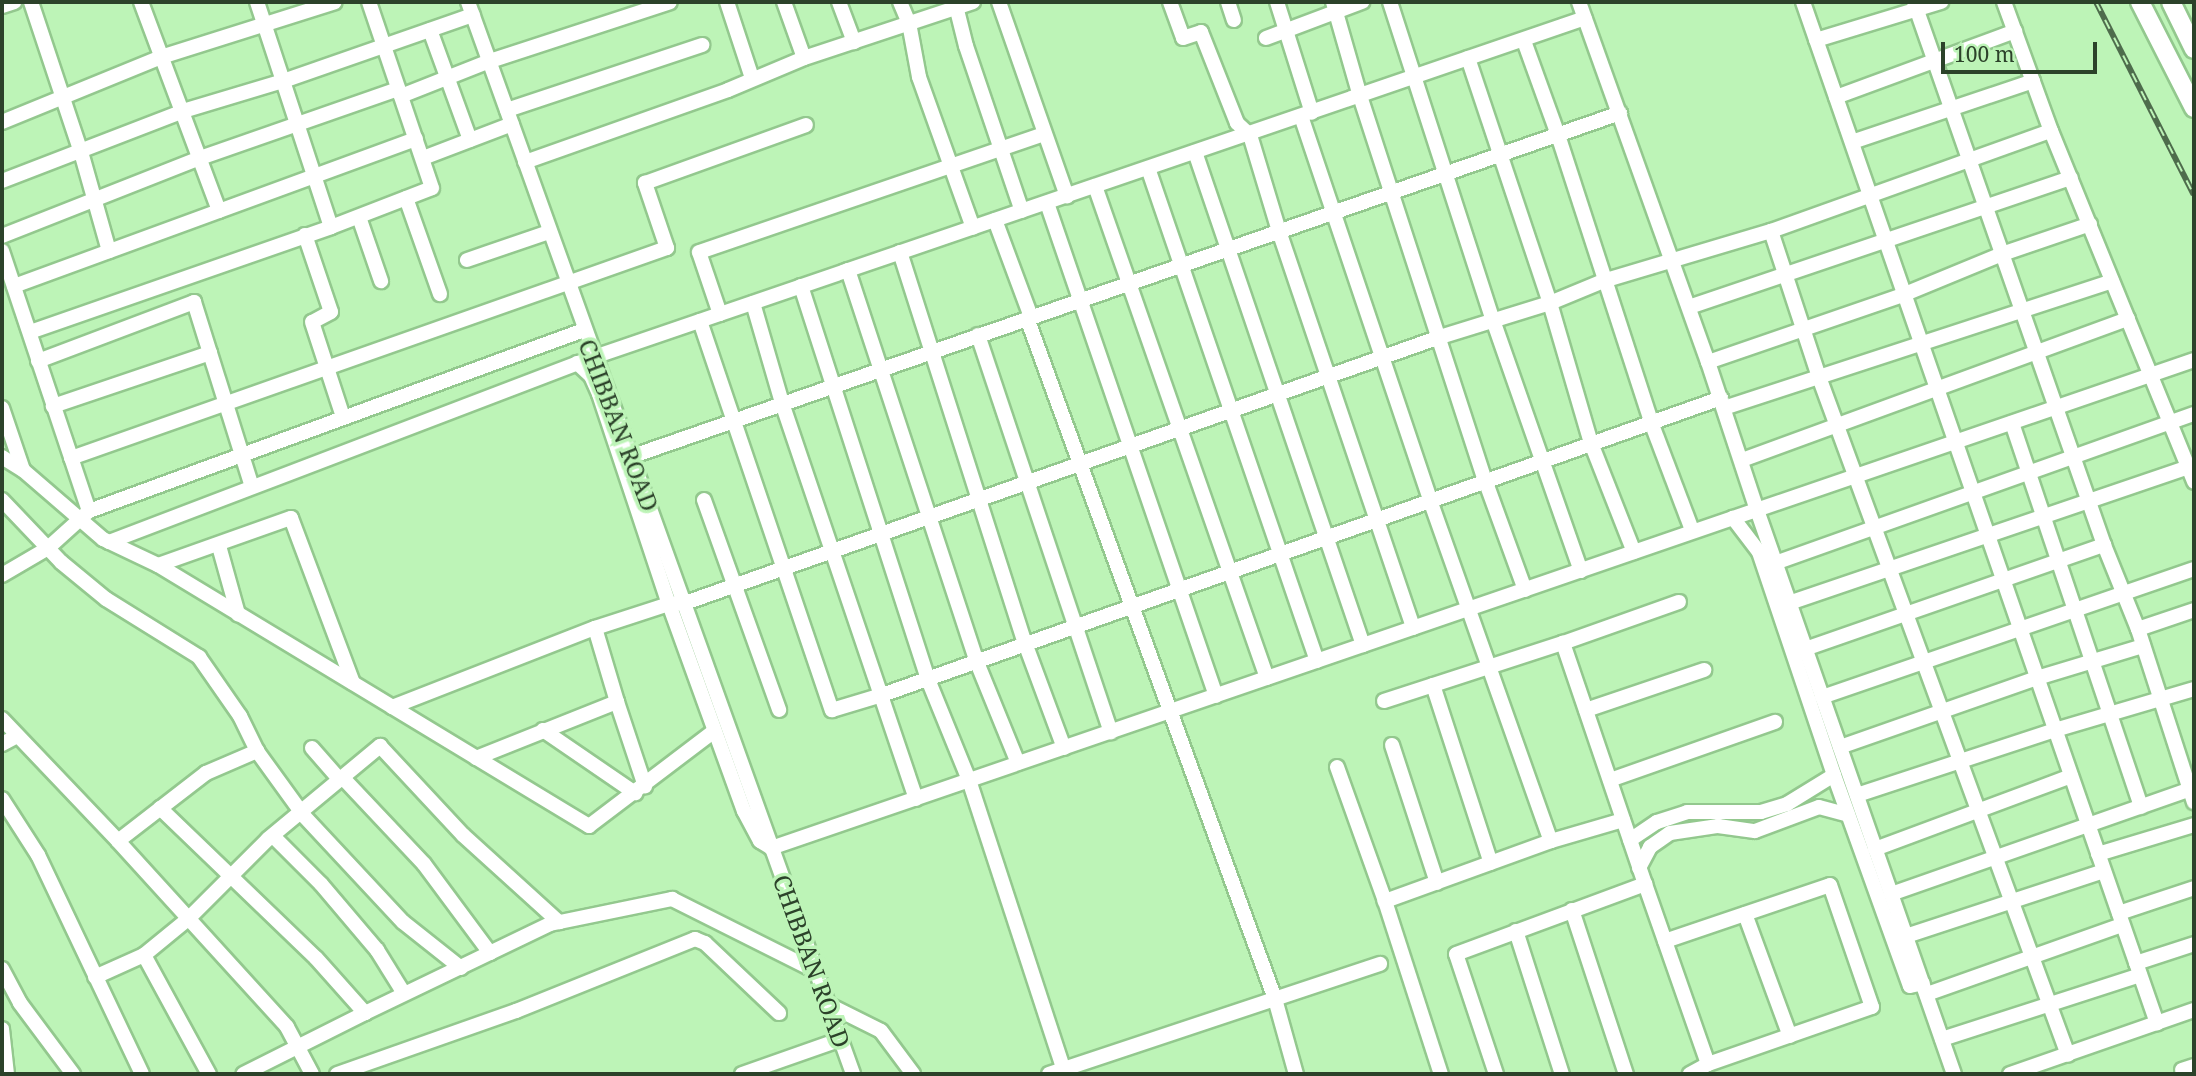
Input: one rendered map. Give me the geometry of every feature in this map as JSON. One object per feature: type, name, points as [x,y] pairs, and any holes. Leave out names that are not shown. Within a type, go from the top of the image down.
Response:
[{"type":"main road","points":[[2140,2],[2194,108]]},
{"type":"main road","points":[[2171,2],[2194,49]]},
{"type":"street","points":[[2,6],[13,2]]},
{"type":"street","points":[[31,2],[81,152],[109,251]]},
{"type":"street","points":[[141,2],[183,111],[197,159],[219,211]]},
{"type":"street","points":[[257,2],[331,228]]},
{"type":"street","points":[[2,122],[161,57],[265,25],[313,5],[335,2]]},
{"type":"street","points":[[30,332],[331,228],[432,188],[369,2]]},
{"type":"street","points":[[727,2],[752,78]]},
{"type":"street","points":[[784,2],[804,58]]},
{"type":"street","points":[[839,2],[854,42]]},
{"type":"street","points":[[900,2],[909,23],[919,77],[973,228]]},
{"type":"street","points":[[526,162],[728,90],[804,58],[909,23],[956,4],[973,2]]},
{"type":"street","points":[[999,2],[1067,196]]},
{"type":"street","points":[[1170,2],[1183,38],[1201,32],[1237,123],[1250,135],[1279,231],[1413,628]]},
{"type":"street","points":[[1228,2],[1234,20]]},
{"type":"street","points":[[1277,2],[1334,212],[1430,500],[1551,841]]},
{"type":"street","points":[[1266,38],[1287,31],[1335,6],[1362,2]]},
{"type":"street","points":[[1390,2],[1493,320],[1581,571]]},
{"type":"street","points":[[1803,2],[2157,1023]]},
{"type":"street","points":[[1816,40],[1915,5],[1941,2]]},
{"type":"street","points":[[2004,2],[2051,131],[2169,422],[2191,466],[2194,482]]},
{"type":"street","points":[[2,236],[197,159],[447,78],[662,3]]},
{"type":"street","points":[[956,4],[965,46],[1022,211]]},
{"type":"street","points":[[1891,894],[2141,807],[2193,793],[2138,629],[2088,501],[1915,5]]},
{"type":"street","points":[[1335,6],[1360,96],[1485,480],[1525,590]]},
{"type":"street","points":[[109,542],[577,363],[1524,41],[1582,6],[1742,460],[1754,511],[1759,552],[1834,775],[1910,986],[1925,989],[2032,957],[2194,888]]},
{"type":"street","points":[[2,181],[183,111],[283,81],[430,30],[471,8]]},
{"type":"street","name":"CHIBBAN ROAD","points":[[471,8],[566,282],[633,456],[853,1074]]},
{"type":"street","points":[[430,30],[470,140]]},
{"type":"street","points":[[1836,97],[2015,31]]},
{"type":"street","points":[[1524,41],[1558,135],[1603,281],[1651,422],[1692,530]]},
{"type":"street","points":[[424,158],[470,140],[509,117],[702,45]]},
{"type":"street","points":[[1468,58],[1550,303],[1591,443],[1634,552]]},
{"type":"street","points":[[1852,142],[2033,81]]},
{"type":"street","points":[[633,456],[1620,113]]},
{"type":"street","points":[[71,458],[667,248],[645,183],[806,125]]},
{"type":"street","points":[[392,707],[594,628],[735,586],[1383,360],[1440,337],[1550,303],[1603,281],[1770,231],[2051,131]]},
{"type":"street","points":[[720,314],[699,252],[1044,134]]},
{"type":"street","points":[[14,286],[416,139]]},
{"type":"street","points":[[1195,152],[1363,645]]},
{"type":"street","points":[[1148,168],[1317,661]]},
{"type":"street","points":[[1689,307],[2071,178]]},
{"type":"street","points":[[1095,186],[1266,678]]},
{"type":"street","points":[[406,198],[440,294]]},
{"type":"street","points":[[1047,203],[1216,696]]},
{"type":"street","points":[[359,217],[381,281]]},
{"type":"street","points":[[995,220],[1130,606],[1275,999],[1296,1074]]},
{"type":"street","points":[[1708,362],[1905,294],[2003,254],[2090,224]]},
{"type":"street","points":[[1770,231],[1802,330],[2068,1055]]},
{"type":"street","points":[[467,260],[549,232]]},
{"type":"street","points":[[306,235],[331,312],[312,322],[343,417]]},
{"type":"street","points":[[2,251],[71,458],[83,515]]},
{"type":"street","points":[[900,253],[1025,643],[1064,748]]},
{"type":"street","points":[[848,270],[976,660],[1018,763]]},
{"type":"street","points":[[700,321],[832,710],[882,695],[1651,422],[1819,377],[1921,341],[2022,312],[2112,281]]},
{"type":"street","points":[[801,286],[927,677],[969,780],[1065,1070]]},
{"type":"street","points":[[38,360],[194,302],[223,403],[252,487]]},
{"type":"street","points":[[753,303],[782,403],[916,799]]},
{"type":"street","points":[[1742,460],[2128,319]]},
{"type":"street","points":[[2,575],[48,548],[83,515],[584,330]]},
{"type":"street","points":[[978,335],[1111,732]]},
{"type":"street","points":[[53,406],[210,352]]},
{"type":"street","points":[[771,848],[2194,360]]},
{"type":"street","name":"CHIBBAN ROAD","points":[[577,363],[591,376],[599,394],[669,604],[744,811],[760,841],[771,848]]},
{"type":"street","points":[[2,408],[23,470]]},
{"type":"street","points":[[1775,563],[2194,414]]},
{"type":"street","points":[[2012,423],[2141,807]]},
{"type":"street","points":[[2,457],[83,515],[109,542],[158,565],[589,826],[714,732]]},
{"type":"street","points":[[1789,603],[2191,466]]},
{"type":"street","points":[[2,500],[48,548],[106,599],[199,657],[240,716],[257,751],[300,812],[402,922],[461,968]]},
{"type":"street","points":[[704,500],[779,710]]},
{"type":"street","points":[[1754,511],[1775,563],[1954,1074]]},
{"type":"street","points":[[158,565],[219,546],[291,518],[353,683]]},
{"type":"street","points":[[1733,519],[1759,552]]},
{"type":"street","points":[[1805,649],[2104,545]]},
{"type":"street","points":[[219,546],[238,614]]},
{"type":"street","points":[[1822,697],[2194,569]]},
{"type":"street","points":[[1384,701],[1679,602]]},
{"type":"street","points":[[2138,629],[2194,610]]},
{"type":"street","points":[[594,628],[640,789]]},
{"type":"street","points":[[1563,643],[1708,1064]]},
{"type":"street","points":[[1840,747],[2037,678],[2143,646]]},
{"type":"street","points":[[1586,710],[1704,670]]},
{"type":"street","points":[[1433,685],[1491,863]]},
{"type":"street","points":[[1857,795],[2055,730],[2194,689]]},
{"type":"street","points":[[476,758],[617,702]]},
{"type":"street","points":[[2,719],[118,841],[287,1027],[312,1074]]},
{"type":"street","points":[[1610,780],[1775,722]]},
{"type":"street","points":[[543,730],[640,789]]},
{"type":"street","points":[[2,744],[17,736]]},
{"type":"street","points":[[1392,745],[1437,883]]},
{"type":"street","points":[[95,977],[144,955],[188,919],[300,812],[380,746],[463,835],[559,922]]},
{"type":"street","points":[[312,748],[424,864],[490,953]]},
{"type":"street","points":[[118,841],[206,773],[257,751]]},
{"type":"street","points":[[1337,767],[1385,901],[1441,1074]]},
{"type":"street","points":[[1630,840],[1657,822],[1686,812],[1761,812],[1787,804],[1834,775]]},
{"type":"street","points":[[1875,849],[2071,776]]},
{"type":"street","points":[[2,799],[38,855],[142,1074]]},
{"type":"street","points":[[1639,868],[1650,847],[1670,833],[1718,825],[1755,831],[1819,807],[1848,815]]},
{"type":"street","points":[[160,808],[316,958],[365,1013]]},
{"type":"street","points":[[1385,901],[1551,841],[1623,820]]},
{"type":"street","points":[[2098,854],[2194,825]]},
{"type":"street","points":[[273,836],[321,884],[377,950],[403,992]]},
{"type":"street","points":[[1906,936],[2104,871]]},
{"type":"street","points":[[1496,1074],[1456,954],[1645,884]]},
{"type":"street","points":[[1665,941],[1830,885],[1872,1007],[1708,1064],[1690,1074]]},
{"type":"street","points":[[243,1074],[299,1048],[403,992],[559,922],[672,899],[814,970]]},
{"type":"street","points":[[1572,911],[1626,1074]]},
{"type":"street","points":[[1745,914],[1790,1036]]},
{"type":"street","points":[[1516,931],[1562,1074]]},
{"type":"street","points":[[337,1074],[516,1011],[695,939],[705,943],[779,1013]]},
{"type":"street","points":[[1942,1039],[2049,1005],[2194,944]]},
{"type":"street","points":[[144,955],[209,1074]]},
{"type":"street","points":[[1049,1074],[1380,964]]},
{"type":"street","points":[[2,970],[20,1003],[73,1074]]},
{"type":"street","points":[[827,1004],[881,1031],[913,1074]]},
{"type":"street","points":[[2010,1074],[2194,1010]]},
{"type":"street","points":[[2,1029],[7,1074]]},
{"type":"street","points":[[742,1074],[839,1040]]},
{"type":"railway","points":[[2096,2],[2194,195]]}]
